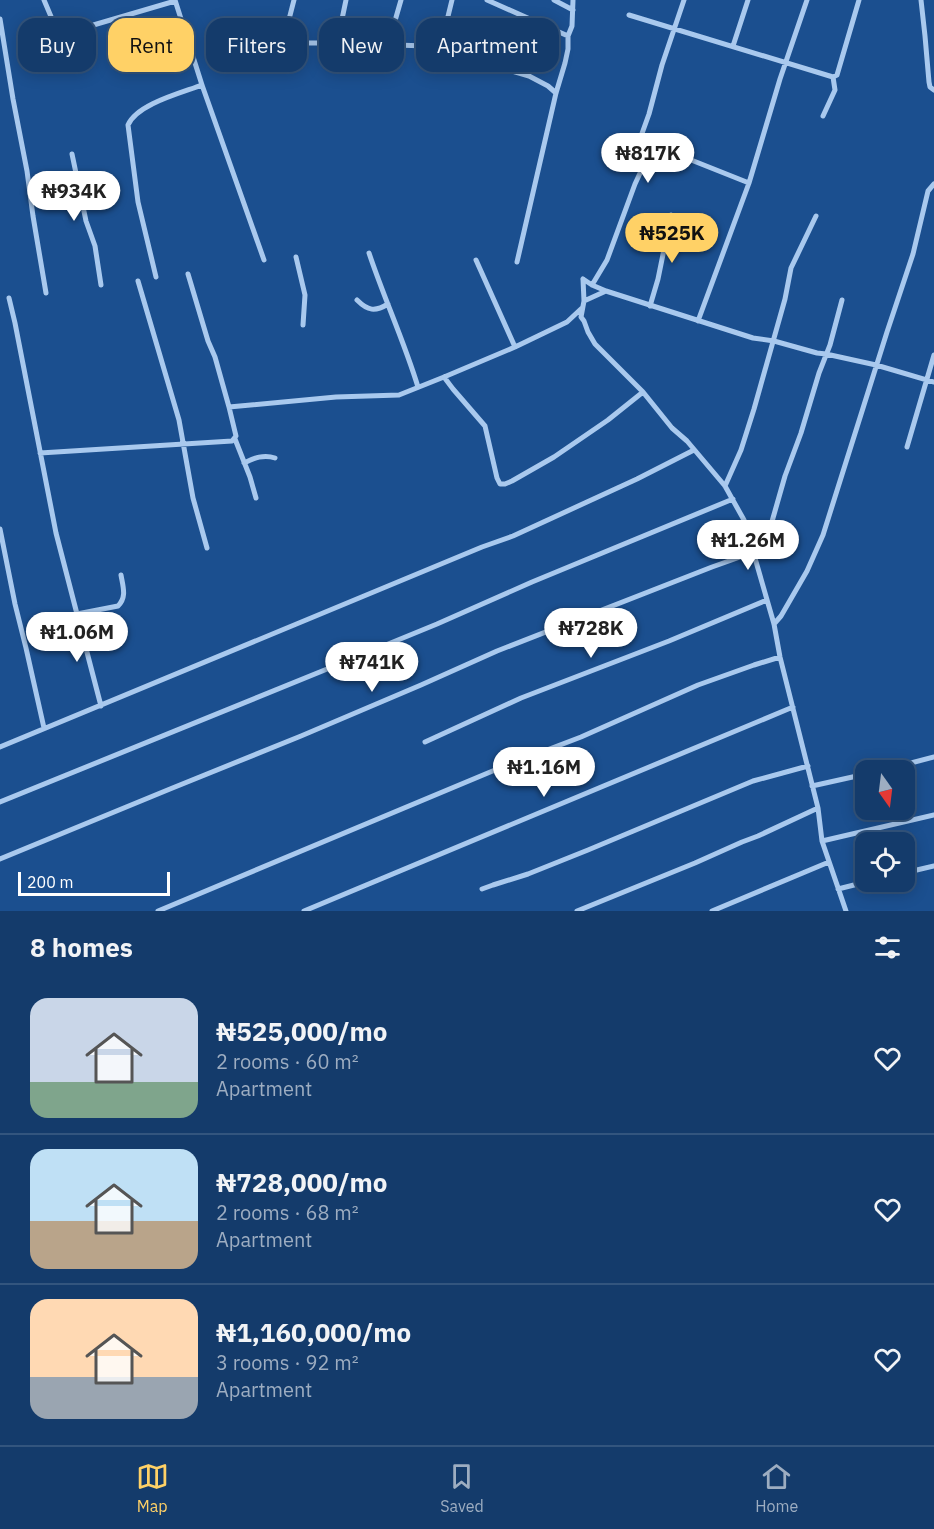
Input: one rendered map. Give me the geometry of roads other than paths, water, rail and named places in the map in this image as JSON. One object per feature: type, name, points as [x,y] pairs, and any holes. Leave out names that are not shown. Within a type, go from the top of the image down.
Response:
[{"type":"street","points":[[44,0],[55,26],[66,32],[175,0],[202,85],[264,260]]},
{"type":"street","points":[[294,0],[286,31],[287,41],[319,43]]},
{"type":"street","points":[[342,18],[345,0]]},
{"type":"street","points":[[396,18],[401,0]]},
{"type":"street","points":[[448,18],[452,0]]},
{"type":"street","points":[[487,0],[568,36]]},
{"type":"street","points":[[554,0],[573,10]]},
{"type":"street","points":[[517,262],[568,49],[573,0]]},
{"type":"street","points":[[650,154],[641,144],[640,139],[684,0]]},
{"type":"street","points":[[733,46],[748,0]]},
{"type":"street","points":[[698,321],[749,183],[807,0]]},
{"type":"street","points":[[833,77],[837,75],[859,0]]},
{"type":"street","points":[[921,0],[929,82],[930,87],[934,90]]},
{"type":"street","points":[[629,15],[833,77]]},
{"type":"street","points":[[0,19],[13,99],[24,147],[46,293]]},
{"type":"street","points":[[514,72],[529,76],[556,93]]},
{"type":"street","points":[[823,117],[835,90],[833,77]]},
{"type":"street","points":[[156,278],[138,202],[128,125],[131,118],[143,109],[202,85]]},
{"type":"street","points":[[592,285],[607,260],[635,184],[648,156],[653,152],[666,150],[749,183]]},
{"type":"street","points":[[72,154],[86,221],[95,246],[101,285]]},
{"type":"street","points":[[774,624],[807,572],[823,535],[913,254],[928,191],[934,184]]},
{"type":"street","points":[[650,306],[671,215]]},
{"type":"street","points":[[726,486],[741,450],[774,341],[791,268],[816,216]]},
{"type":"street","points":[[369,253],[418,387]]},
{"type":"street","points":[[296,257],[305,295],[303,325]]},
{"type":"street","points":[[476,260],[515,347]]},
{"type":"street","points":[[188,273],[215,357],[235,439],[256,498]]},
{"type":"street","points":[[846,911],[822,841],[818,808],[780,657],[774,624],[744,520],[726,486],[672,428],[643,392],[595,344],[581,317],[584,301],[583,279],[606,291],[753,338],[876,365],[934,382]]},
{"type":"street","points":[[138,281],[179,420],[193,498],[207,548]]},
{"type":"street","points":[[584,301],[606,291]]},
{"type":"street","points":[[9,298],[56,533],[101,706]]},
{"type":"street","points":[[357,300],[372,310],[388,304]]},
{"type":"street","points":[[0,860],[312,731],[497,651],[712,567],[755,554],[769,532],[842,300]]},
{"type":"street","points":[[229,407],[336,397],[399,395],[515,347],[567,322],[582,308]]},
{"type":"street","points":[[567,322],[584,321]]},
{"type":"street","points":[[907,447],[934,355]]},
{"type":"street","points":[[444,377],[485,426],[500,484],[506,484],[554,457],[608,420],[643,392]]},
{"type":"street","points":[[40,453],[184,445],[235,439]]},
{"type":"street","points":[[0,747],[513,536],[694,450]]},
{"type":"street","points":[[244,463],[262,456],[275,458]]},
{"type":"street","points":[[0,802],[359,656],[733,499]]},
{"type":"street","points":[[0,528],[44,728]]},
{"type":"street","points":[[77,614],[118,606],[123,602],[121,575]]},
{"type":"street","points":[[425,742],[521,698],[669,641],[767,600]]},
{"type":"street","points":[[158,911],[495,770],[581,737],[698,686],[780,657]]},
{"type":"street","points":[[304,911],[793,707]]},
{"type":"street","points":[[915,762],[934,757]]},
{"type":"street","points":[[482,890],[588,850],[753,781],[808,766]]},
{"type":"street","points":[[812,786],[855,776]]},
{"type":"street","points":[[577,911],[695,863],[818,808]]},
{"type":"street","points":[[822,841],[934,816]]},
{"type":"street","points":[[712,911],[829,862]]},
{"type":"street","points":[[915,870],[934,866]]},
{"type":"street","points":[[838,889],[855,885]]}]
